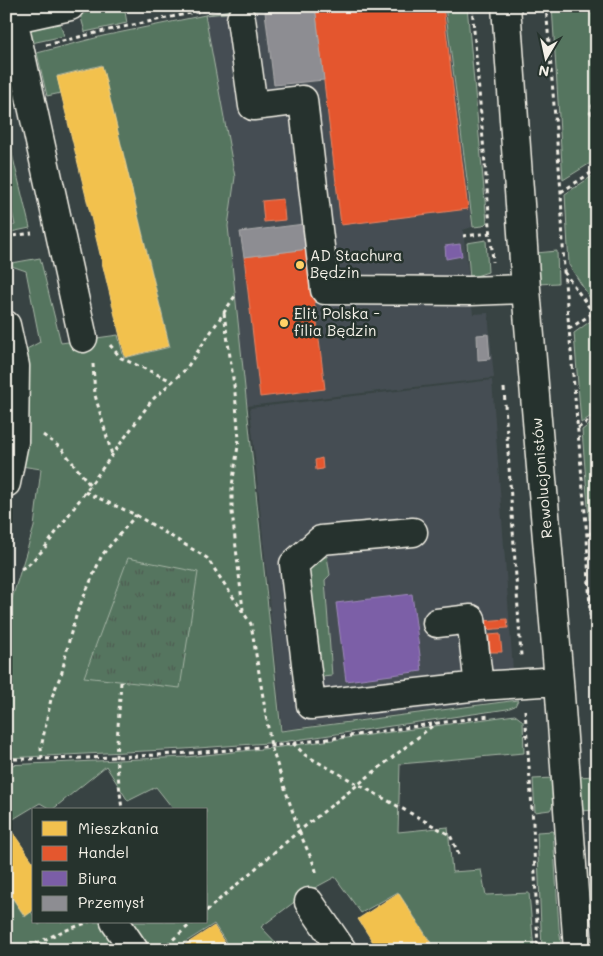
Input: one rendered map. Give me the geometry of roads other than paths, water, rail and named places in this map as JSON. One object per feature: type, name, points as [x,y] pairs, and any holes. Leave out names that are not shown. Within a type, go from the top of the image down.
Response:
[{"type":"street","points":[[70,6],[10,19],[20,50],[94,345]]},
{"type":"street","name":"Rewolucjonistów","points":[[506,6],[526,289],[559,681],[578,950]]},
{"type":"street","points":[[232,13],[254,106],[303,100],[326,290],[526,289]]},
{"type":"street","points":[[6,324],[15,366],[14,442],[6,483]]},
{"type":"street","points":[[413,532],[321,540],[294,564],[311,705],[479,686],[559,681]]},
{"type":"street","points":[[437,624],[471,618],[479,686]]},
{"type":"street","points":[[310,902],[342,950]]},
{"type":"street","points":[[116,924],[134,950]]},
{"type":"place","name":"AD Stachura Będzin","points":[[300,265]]},
{"type":"place","name":"Elit Polska - filia Będzin","points":[[284,323]]}]
